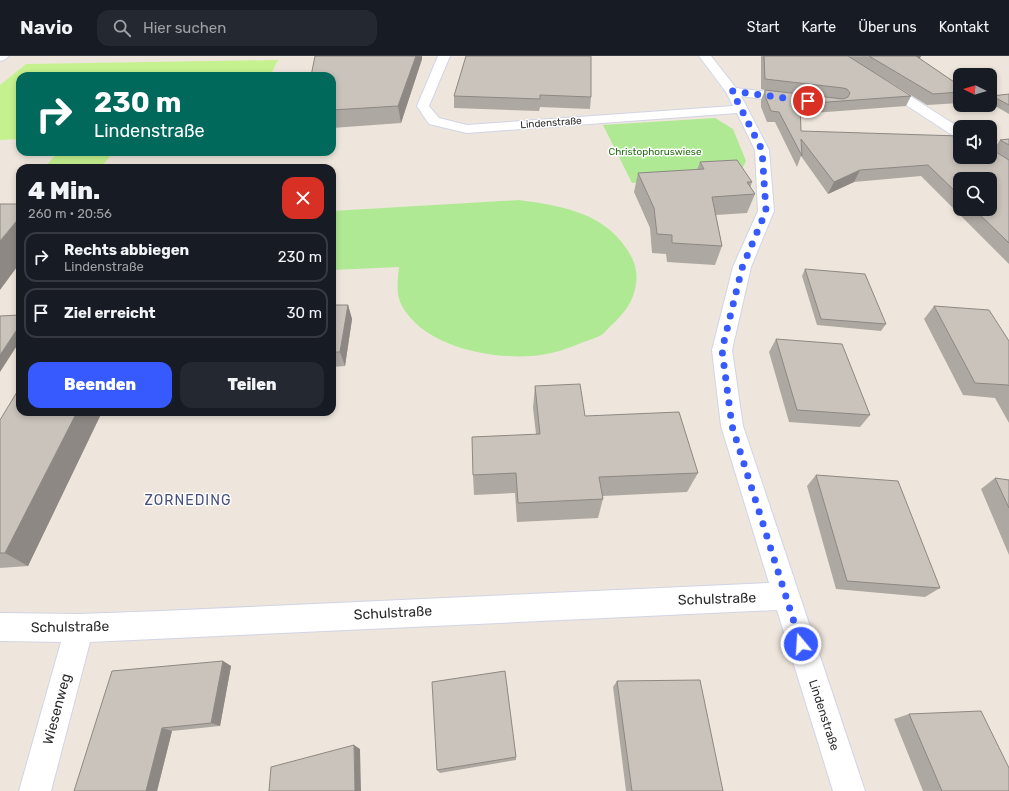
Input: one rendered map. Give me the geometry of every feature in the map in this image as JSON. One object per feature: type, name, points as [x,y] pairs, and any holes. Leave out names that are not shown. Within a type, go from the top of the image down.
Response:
[{"type":"street","name":"Lindenstraße","points":[[444,56],[423,106],[434,121],[467,129],[737,100],[808,101]]},
{"type":"street","name":"Lindenstraße","points":[[705,56],[737,100],[762,150],[766,211],[742,268],[722,350],[732,426],[849,791]]},
{"type":"street","points":[[837,56],[867,73],[953,129]]},
{"type":"street","name":"Schulstraße","points":[[0,627],[79,628],[787,596]]},
{"type":"street","name":"Wiesenweg","points":[[35,791],[79,628]]},
{"type":"green space","points":[[278,60],[272,72],[16,72],[26,64]]},
{"type":"green space","points":[[16,72],[16,139],[0,140],[0,85]]},
{"type":"green space","name":"Christophoruswiese","points":[[715,118],[733,129],[746,161],[739,175],[632,183],[603,125]]},
{"type":"green space","points":[[54,156],[110,156],[104,164],[47,164]]},
{"type":"green space","points":[[519,200],[568,209],[597,221],[610,230],[621,241],[631,256],[635,266],[636,286],[630,303],[616,321],[603,334],[595,338],[569,348],[544,355],[514,356],[477,352],[441,340],[425,331],[412,320],[402,306],[398,297],[399,267],[336,270],[336,211]]},
{"type":"building","points":[[315,56],[416,56],[398,106],[336,110],[336,72],[312,72]]},
{"type":"building","points":[[466,56],[591,56],[591,97],[540,95],[540,99],[454,96]]},
{"type":"building","points":[[764,56],[848,56],[911,96],[800,104],[801,131],[953,136],[953,164],[997,164],[997,153],[1009,160],[1009,243],[981,216],[997,216],[997,172],[953,172],[953,189],[928,165],[860,170],[834,182],[801,139],[802,156],[779,112],[771,111],[765,96],[765,90],[843,99],[848,97],[850,93],[847,89],[843,88],[765,79]]},
{"type":"building","points":[[869,56],[916,56],[953,81],[953,93],[933,94]]},
{"type":"building","points":[[1009,94],[1009,105],[997,99],[997,95]]},
{"type":"building","points":[[1009,139],[1009,145],[1000,140]]},
{"type":"building","points":[[737,160],[752,182],[747,182],[755,194],[712,197],[722,246],[672,243],[672,235],[657,234],[654,208],[638,173],[704,169],[700,162]]},
{"type":"building","points":[[0,204],[16,204],[16,222],[0,241]]},
{"type":"building","points":[[805,269],[865,274],[886,324],[821,319]]},
{"type":"building","points":[[336,305],[348,305],[340,352],[336,352]]},
{"type":"building","points":[[934,306],[989,310],[1009,341],[1009,386],[975,383]]},
{"type":"building","points":[[16,315],[16,331],[0,355],[0,316]]},
{"type":"building","points":[[776,339],[842,344],[870,415],[797,410]]},
{"type":"building","points":[[580,384],[585,416],[679,412],[698,473],[599,477],[603,499],[518,503],[516,473],[473,475],[472,437],[540,434],[535,386]]},
{"type":"building","points":[[16,394],[16,416],[75,416],[5,553],[0,553],[0,420]]},
{"type":"building","points":[[816,475],[898,481],[940,588],[847,581]]},
{"type":"building","points":[[995,478],[1009,480],[1009,508]]},
{"type":"building","points":[[223,661],[211,723],[162,728],[146,791],[74,791],[112,671]]},
{"type":"building","points":[[505,671],[516,757],[437,770],[432,682]]},
{"type":"building","points":[[700,680],[723,791],[632,791],[617,681]]},
{"type":"building","points":[[981,711],[1009,768],[1009,791],[942,791],[909,714]]},
{"type":"building","points":[[354,745],[355,791],[269,791],[271,767]]},
{"type":"district","name":"ZORNEDING","points":[[188,500]]},
{"type":"route","points":[[801,644],[732,426],[722,350],[742,268],[766,211],[762,150],[732,91],[808,101]]}]
